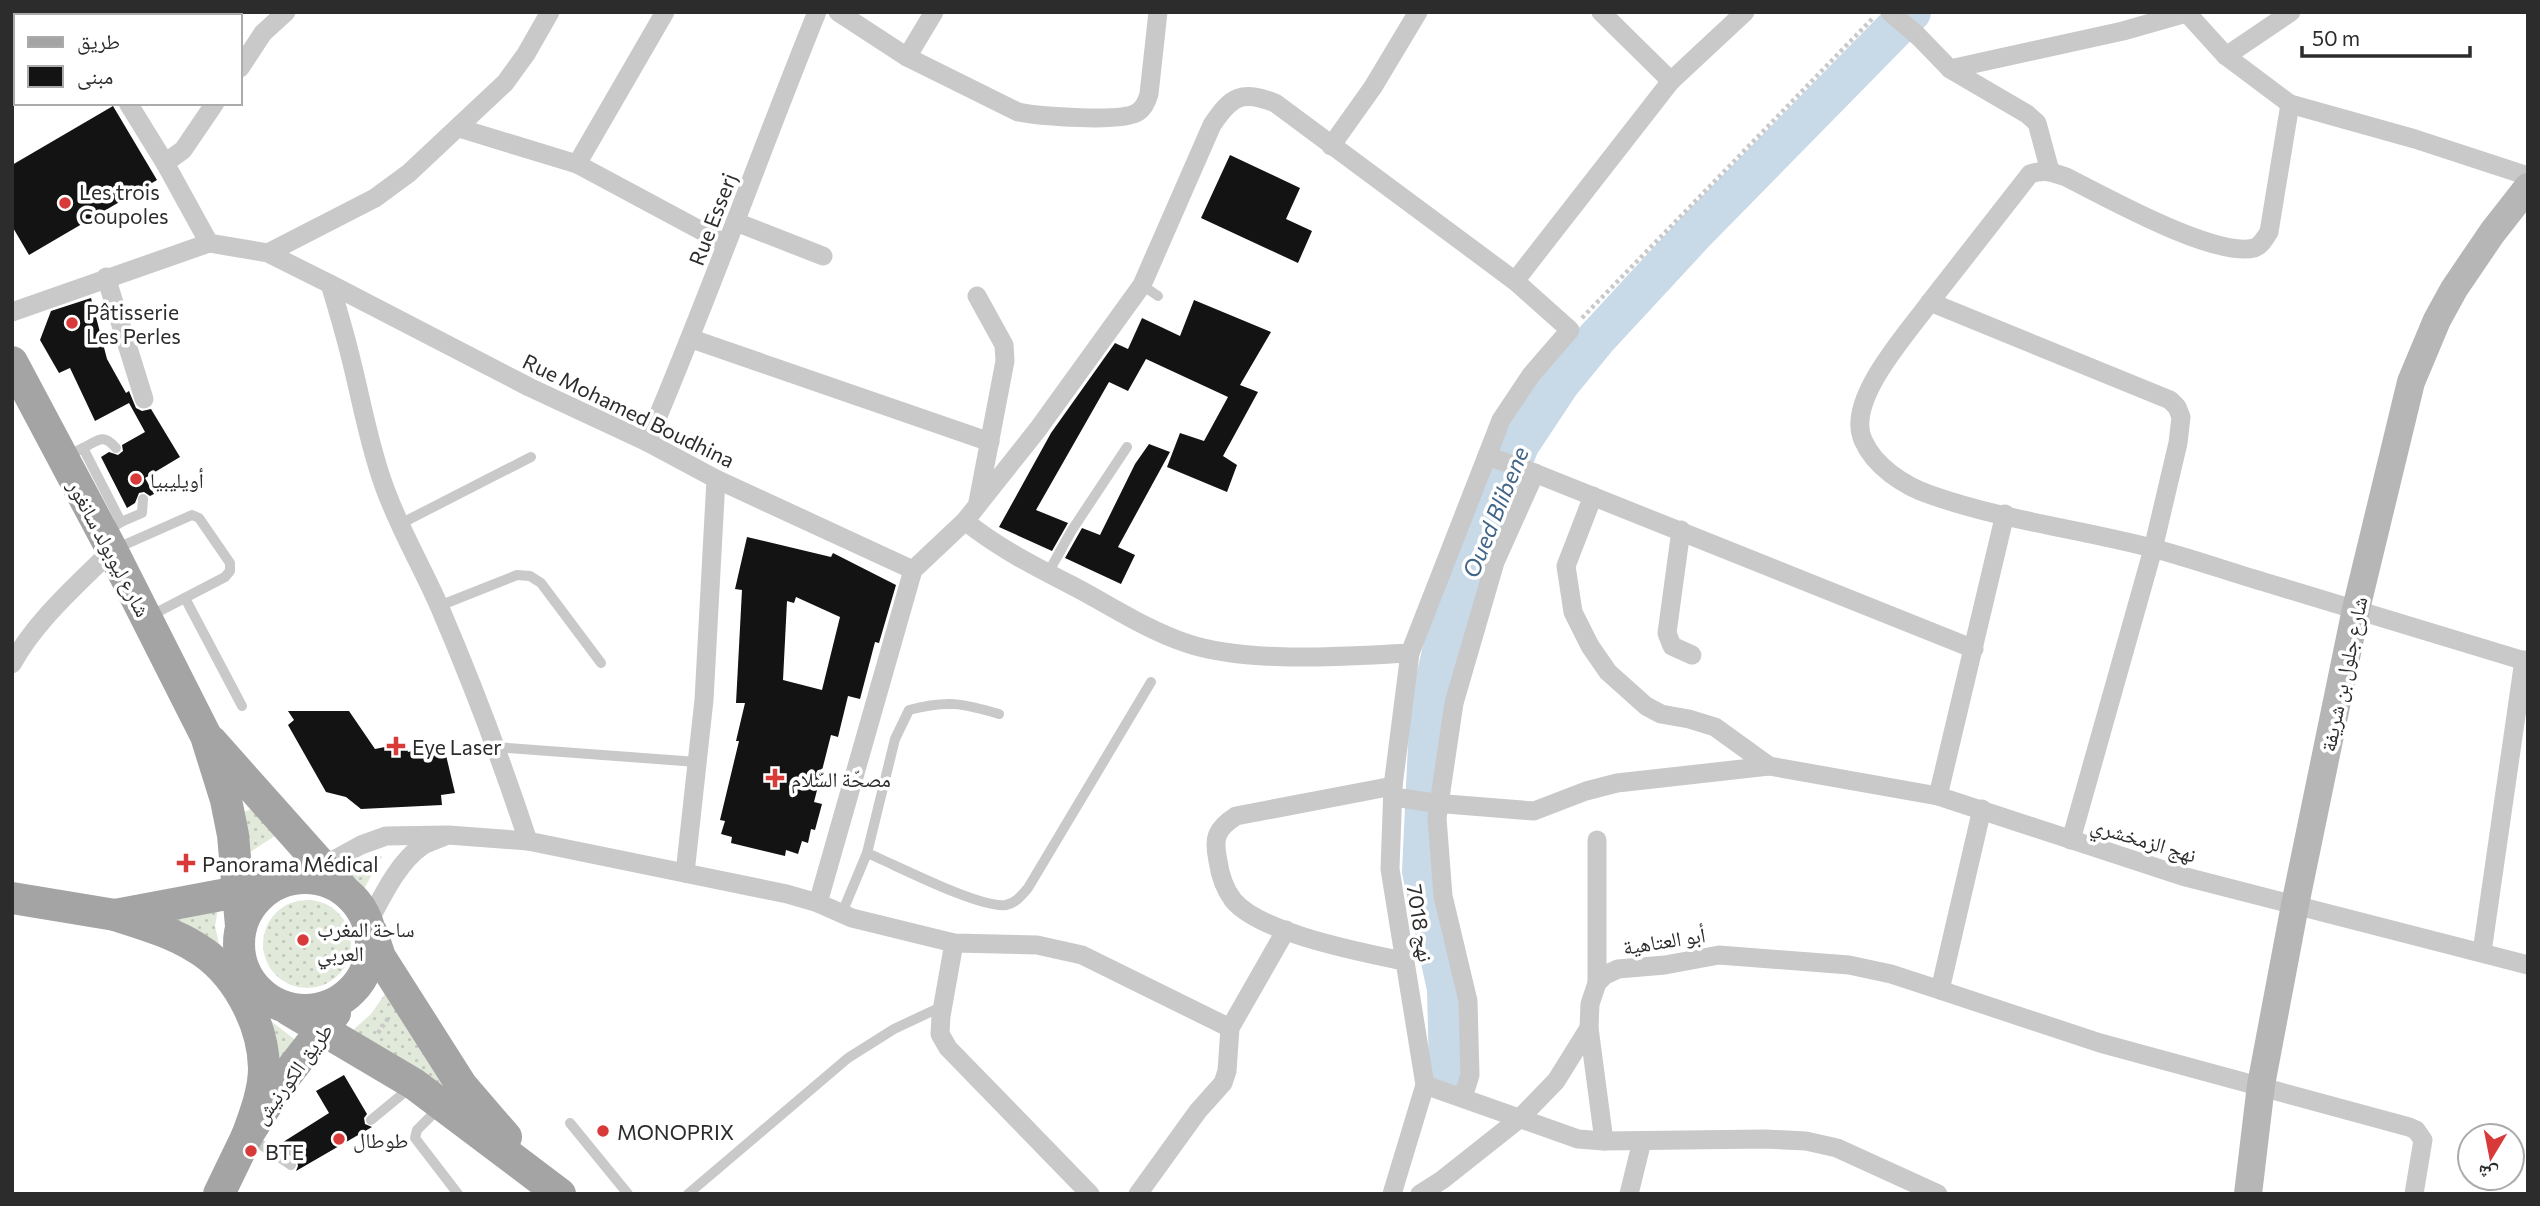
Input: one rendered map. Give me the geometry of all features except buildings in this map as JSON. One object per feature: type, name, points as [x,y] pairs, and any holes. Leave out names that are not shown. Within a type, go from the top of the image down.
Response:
[{"type":"main road","name":"شارع جلول بن شريفة","points":[[2248,1194],[2261,1085],[2295,905],[2356,609],[2410,382],[2423,349],[2454,289],[2528,187]]},
{"type":"main road","name":"شارع ليوبولد سانغور","points":[[12,362],[72,453],[112,535],[146,618],[206,736],[231,823],[241,926]]},
{"type":"main road","name":"شارع ليوبولد سانغور","points":[[206,736],[251,784],[312,879]]},
{"type":"main road","points":[[312,879],[264,892],[251,906],[241,926],[239,943],[240,959],[256,988],[268,999],[414,1084],[552,1187]]},
{"type":"main road","points":[[115,915],[312,879],[356,901],[369,926],[380,957],[462,1086],[552,1187]]},
{"type":"main road","points":[[12,898],[115,915],[162,931],[196,947],[219,966],[247,1003],[256,1024],[264,1067],[257,1105],[247,1136]]},
{"type":"main road","points":[[283,1007],[319,1010],[350,994],[362,980],[369,964],[372,946],[369,926]]},
{"type":"main road","name":"طريق الكورنيش","points":[[219,1194],[247,1136],[281,1082],[350,994]]},
{"type":"street","points":[[242,65],[264,33],[286,12]]},
{"type":"street","points":[[268,253],[375,198],[410,173],[505,83],[526,54],[550,12]]},
{"type":"street","points":[[577,164],[665,12]]},
{"type":"street","name":"Rue Esserj","points":[[647,442],[692,339],[726,244],[817,12]]},
{"type":"street","points":[[838,12],[907,57],[1018,112],[1036,116],[1130,116],[1140,112],[1149,94],[1158,12]]},
{"type":"street","points":[[907,57],[934,12]]},
{"type":"street","points":[[1331,146],[1373,87],[1418,12]]},
{"type":"street","points":[[1601,12],[1671,80]]},
{"type":"street","points":[[1515,281],[1671,80],[1745,12]]},
{"type":"street","points":[[2226,56],[2291,12]]},
{"type":"street","points":[[1887,13],[1919,37],[1950,69],[2027,114],[2036,124],[2050,171]]},
{"type":"street","points":[[1950,69],[2154,24],[2186,13],[2226,56],[2290,104],[2415,139],[2528,176]]},
{"type":"street","points":[[818,903],[913,570],[972,513],[1150,290],[1212,125],[1223,108],[1236,97],[1255,95],[1275,103],[1515,281],[1570,330]]},
{"type":"street","points":[[2290,104],[2269,232],[2261,244],[2254,248],[2231,248],[2158,224],[2050,171],[2040,170],[2030,174],[1930,302],[1870,387],[1860,416],[1862,438],[1868,450],[1887,471],[1930,495],[2153,548],[2526,661],[2482,952]]},
{"type":"street","points":[[12,312],[209,243],[129,105]]},
{"type":"street","points":[[165,163],[183,150],[214,105]]},
{"type":"street","points":[[459,128],[577,164],[726,244]]},
{"type":"street","points":[[736,222],[823,256]]},
{"type":"street","name":"Rue Mohamed Boudhina","points":[[209,243],[268,253],[716,479],[913,570]]},
{"type":"street","points":[[106,277],[144,399]]},
{"type":"street","points":[[330,284],[350,354],[370,443],[400,524],[439,606],[495,747],[528,841]]},
{"type":"street","points":[[977,296],[1004,345],[1005,361],[990,442],[972,513],[982,535],[1159,632],[1187,643],[1256,655],[1410,653]]},
{"type":"street","points":[[1930,302],[2170,400],[2181,417],[2178,443],[2153,548],[2071,840]]},
{"type":"street","name":"نهج 7018","points":[[1392,1194],[1425,1084],[1390,869],[1410,653],[1490,457],[1501,419],[1531,375],[1570,330]]},
{"type":"street","points":[[692,339],[990,442]]},
{"type":"street","points":[[1490,457],[1681,530],[1974,649]]},
{"type":"street","points":[[1464,1097],[1470,1075],[1468,1002],[1443,896],[1437,803],[1454,703],[1495,562],[1529,470]]},
{"type":"street","points":[[685,873],[709,621],[716,479]]},
{"type":"street","points":[[1593,496],[1566,566],[1573,612],[1590,646],[1608,672],[1646,706],[1661,714],[1715,727],[1769,766]]},
{"type":"street","points":[[1403,961],[1341,947],[1286,930],[1257,918],[1234,901],[1221,879],[1214,842],[1224,824],[1236,816],[1396,794],[1437,803],[1534,811],[1586,791],[1617,783],[1769,766],[1938,796],[2004,514]]},
{"type":"street","points":[[1681,530],[1667,633],[1672,646],[1692,655]]},
{"type":"street","points":[[12,664],[19,651],[112,535]]},
{"type":"street","name":"نهج الزمخشري","points":[[1938,796],[2182,876],[2528,965]]},
{"type":"street","points":[[1940,990],[1982,809]]},
{"type":"street","points":[[369,926],[383,893],[401,868],[422,846],[448,835]]},
{"type":"street","points":[[312,879],[361,845],[386,836],[448,835],[528,841],[818,903],[852,918],[954,943],[1037,945],[1082,955],[1230,1028]]},
{"type":"street","points":[[1597,839],[1597,983],[1590,1004],[1589,1028],[1604,1142]]},
{"type":"street","points":[[1138,1194],[1198,1111],[1223,1083],[1227,1071],[1230,1028],[1286,930]]},
{"type":"street","points":[[954,943],[940,1034],[948,1048],[1090,1194]]},
{"type":"street","name":"أبو العتاهية","points":[[1597,983],[1605,975],[1618,969],[1672,964],[1719,955],[1849,965],[1891,974],[2100,1043],[2261,1085],[2416,1130],[2423,1140],[2414,1194]]},
{"type":"street","points":[[1420,1194],[1442,1180],[1519,1119],[1556,1081],[1589,1028]]},
{"type":"street","points":[[1425,1084],[1578,1139],[1604,1142],[1765,1139],[1806,1141],[1837,1148],[1938,1194]]},
{"type":"street","points":[[1629,1194],[1642,1141]]},
{"type":"lane","points":[[72,453],[102,438],[109,440],[116,448]]},
{"type":"lane","points":[[1048,573],[1072,530],[1127,447]]},
{"type":"lane","points":[[400,524],[531,457]]},
{"type":"lane","points":[[112,535],[142,513],[143,499]]},
{"type":"lane","points":[[112,535],[192,515],[199,517],[230,563],[230,571],[225,577],[146,618]]},
{"type":"lane","points":[[439,606],[517,575],[530,576],[541,583],[601,663]]},
{"type":"lane","points":[[185,598],[242,706]]},
{"type":"lane","points":[[867,853],[984,904],[1007,905],[1017,900],[1028,888],[1151,681]]},
{"type":"lane","points":[[842,913],[867,853],[895,739],[909,710],[937,703],[965,704],[999,714]]},
{"type":"lane","points":[[495,747],[697,762]]},
{"type":"lane","points":[[688,1194],[848,1058],[894,1029],[943,1006]]},
{"type":"lane","points":[[370,1119],[414,1084]]},
{"type":"lane","points":[[442,1105],[417,1130],[415,1138],[458,1194]]},
{"type":"lane","points":[[570,1123],[628,1194]]},
{"type":"lane","points":[[247,1136],[291,1165]]},
{"type":"path","points":[[1570,330],[1887,13]]},
{"type":"path","points":[[364,1054],[404,993]]},
{"type":"green space","points":[[256,807],[278,834],[250,852],[244,812]]},
{"type":"green space","points":[[382,856],[364,889],[348,872]]},
{"type":"green space","points":[[307,900],[332,907],[344,919],[351,944],[344,969],[332,981],[307,988],[282,981],[270,969],[263,944],[270,919],[282,907]]},
{"type":"green space","points":[[218,908],[215,926],[221,952],[157,918]]},
{"type":"green space","points":[[387,991],[457,1099],[352,1031],[371,1014]]},
{"type":"green space","points":[[271,1021],[298,1042],[277,1070]]},
{"type":"waterway","name":"Oued Blibene","points":[[1449,1069],[1447,989],[1422,871],[1430,704],[1445,639],[1519,445],[1560,383],[1596,339],[1695,232],[1911,12]]},
{"type":"place","name":"Les trois Coupoles","points":[[65,203]]},
{"type":"place","name":"Pâtisserie Les Perles","points":[[72,323]]},
{"type":"place","name":"أويليبيا","points":[[136,479]]},
{"type":"place","name":"Eye Laser","points":[[396,746]]},
{"type":"place","name":"مصحّة السّلام","points":[[775,778]]},
{"type":"place","name":"Panorama Médical","points":[[186,863]]},
{"type":"place","name":"ساحة المغرب العربي","points":[[303,940]]},
{"type":"place","name":"MONOPRIX","points":[[603,1131]]},
{"type":"place","name":"طوطال","points":[[339,1139]]},
{"type":"place","name":"BTE","points":[[251,1151]]}]
